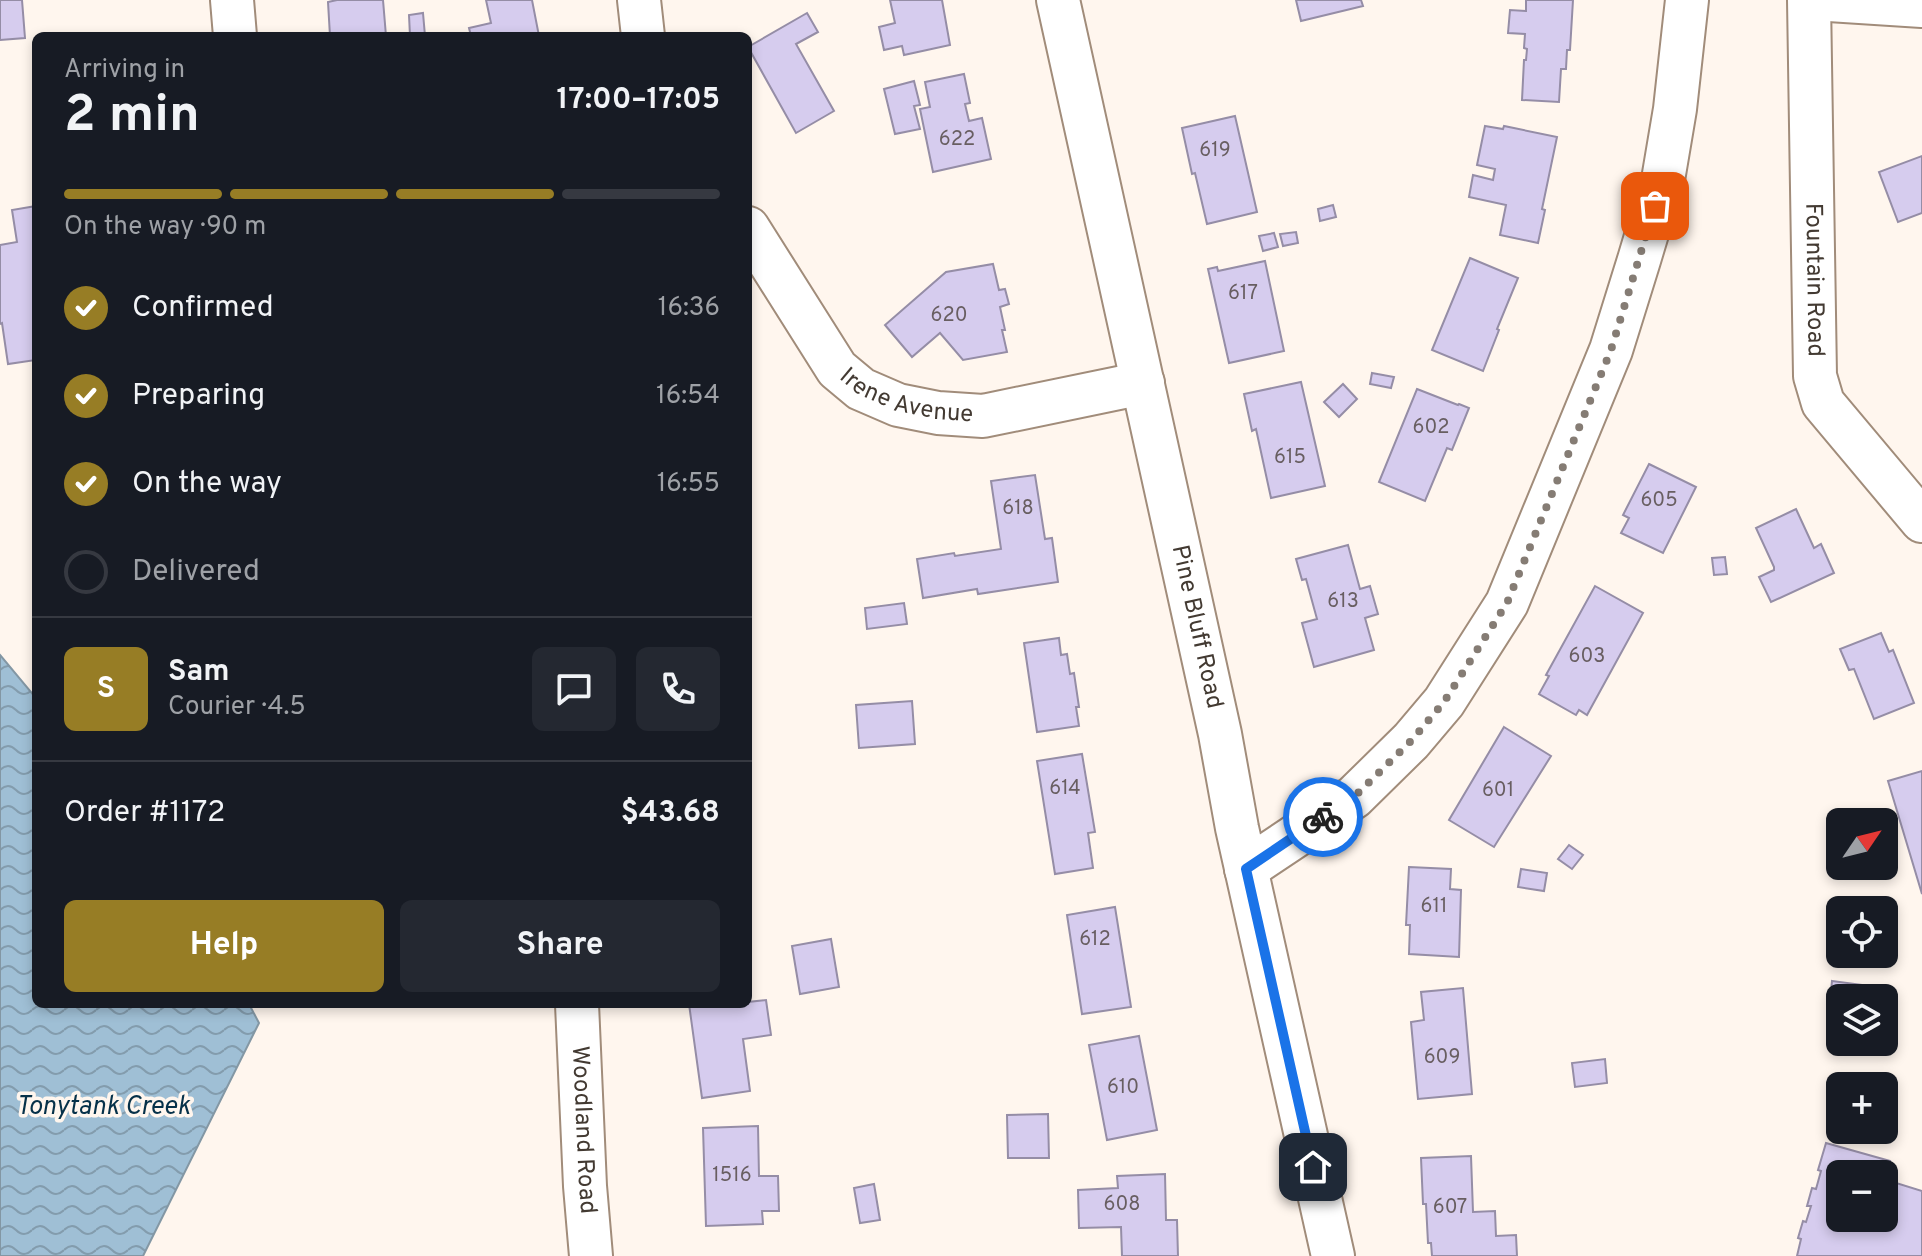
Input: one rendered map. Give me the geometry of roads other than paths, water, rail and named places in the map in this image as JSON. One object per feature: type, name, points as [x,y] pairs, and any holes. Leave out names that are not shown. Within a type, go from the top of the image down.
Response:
[{"type":"street","points":[[232,0],[235,32]]},
{"type":"street","points":[[639,0],[643,32]]},
{"type":"street","name":"Pine Bluff Road","points":[[1058,0],[1333,1256]]},
{"type":"street","points":[[1246,869],[1354,797],[1411,741],[1444,702],[1507,603],[1611,350],[1663,180],[1675,109],[1687,0]]},
{"type":"street","name":"Fountain Road","points":[[1809,0],[1815,376],[1823,403],[1922,521]]},
{"type":"street","points":[[1829,0],[1922,6]]},
{"type":"street","name":"Irene Avenue","points":[[752,234],[837,369],[861,389],[898,405],[938,413],[983,416],[1143,383]]},
{"type":"street","name":"Woodland Road","points":[[577,1008],[591,1256]]},
{"type":"water","name":"Tonytank Creek","points":[[0,655],[32,693],[32,1008],[251,1008],[259,1023],[143,1256],[0,1256]]}]
